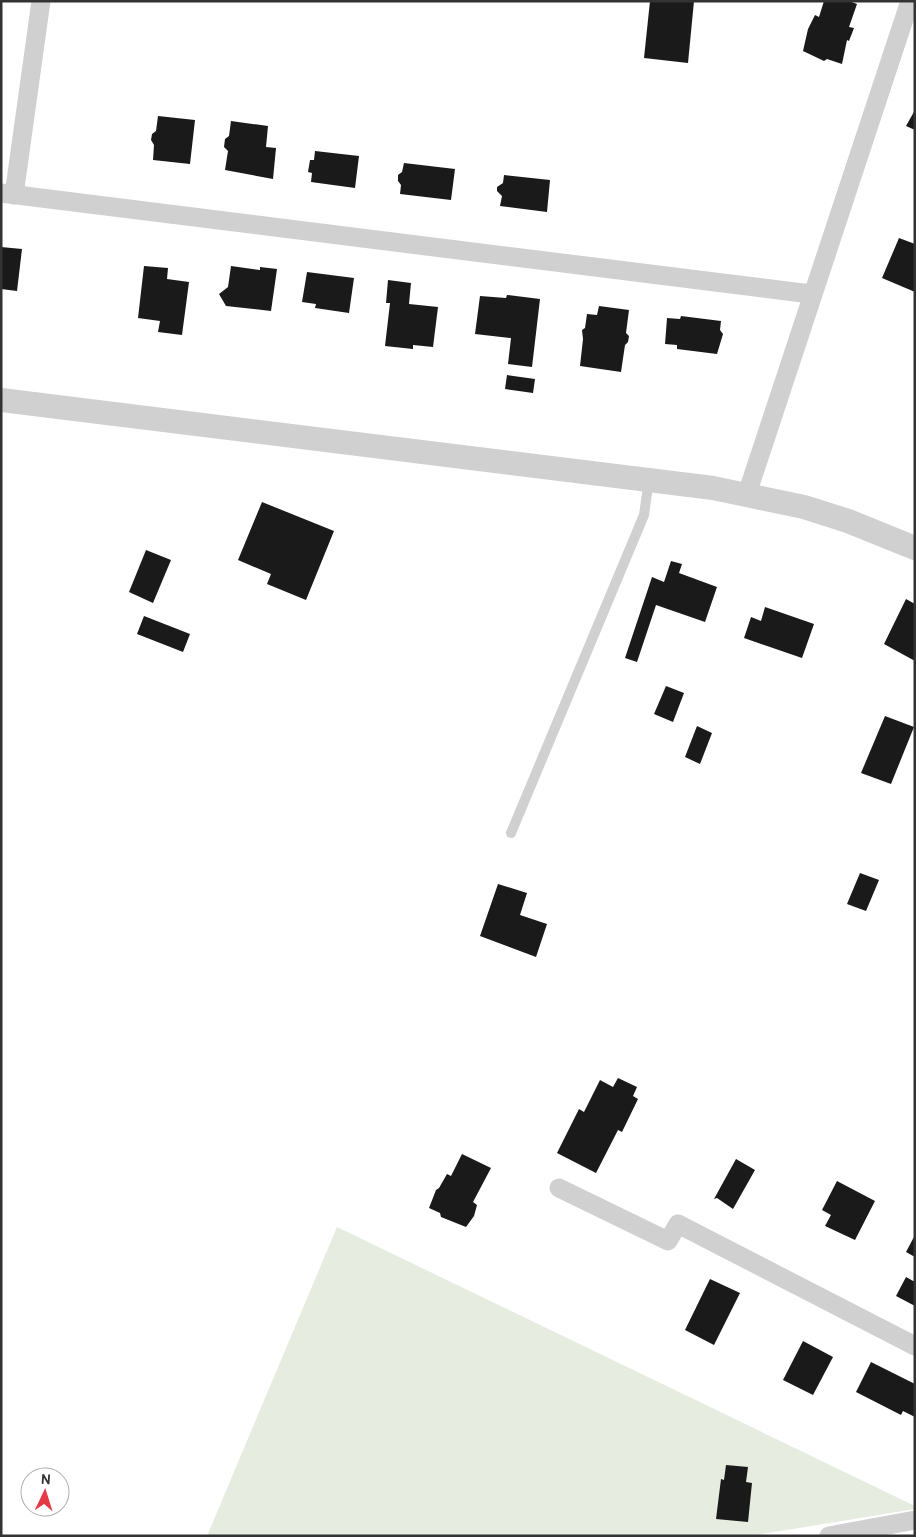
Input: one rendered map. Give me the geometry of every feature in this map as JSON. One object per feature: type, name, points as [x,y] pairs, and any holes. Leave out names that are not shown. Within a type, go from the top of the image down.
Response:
[{"type":"street","points":[[41,1],[8,194],[811,294]]},
{"type":"street","points":[[747,494],[811,294],[908,29],[910,1]]},
{"type":"street","points":[[1,400],[649,480],[747,494],[804,507],[848,521],[915,548]]},
{"type":"street","points":[[559,1188],[668,1241],[678,1224],[915,1346]]},
{"type":"street","points":[[829,1536],[915,1520]]},
{"type":"lane","points":[[511,833],[644,515],[649,480]]},
{"type":"shaded area","points":[[337,1227],[915,1506],[915,1509],[750,1536],[207,1536]]},
{"type":"building","points":[[650,1],[694,1],[688,63],[644,58]]},
{"type":"building","points":[[824,1],[849,1],[857,4],[849,27],[854,28],[849,41],[847,40],[842,64],[827,59],[824,61],[803,51],[808,29],[815,15],[819,17]]},
{"type":"building","points":[[915,110],[915,130],[906,126]]},
{"type":"building","points":[[158,116],[195,120],[190,164],[153,160],[154,145],[151,140],[152,134],[156,131]]},
{"type":"building","points":[[231,121],[268,126],[266,147],[276,148],[273,179],[225,170],[228,151],[224,147],[225,139],[229,136]]},
{"type":"building","points":[[315,151],[359,156],[355,188],[311,182],[312,173],[308,172],[310,160],[314,160]]},
{"type":"building","points":[[404,163],[455,169],[451,200],[400,194],[401,185],[398,181],[398,175],[402,172]]},
{"type":"building","points":[[504,175],[550,180],[547,212],[500,206],[502,196],[497,191],[497,187],[503,183]]},
{"type":"building","points":[[899,238],[915,244],[915,292],[882,278]]},
{"type":"building","points":[[1,247],[22,249],[17,291],[1,289]]},
{"type":"building","points":[[144,266],[168,268],[167,279],[189,282],[182,335],[158,332],[160,321],[138,318]]},
{"type":"building","points":[[231,266],[260,270],[260,267],[277,269],[271,311],[226,306],[219,294],[228,287]]},
{"type":"building","points":[[307,272],[354,278],[349,313],[315,308],[316,304],[302,302]]},
{"type":"building","points":[[388,280],[411,283],[409,304],[438,307],[433,347],[413,345],[413,349],[385,346],[390,303],[386,303]]},
{"type":"building","points":[[507,295],[540,299],[532,367],[508,364],[511,338],[475,334],[480,296],[506,298]]},
{"type":"building","points":[[599,306],[629,310],[626,333],[629,336],[628,342],[625,345],[621,372],[580,366],[582,330],[585,328],[587,314],[597,315]]},
{"type":"building","points":[[681,316],[721,321],[720,330],[723,334],[717,354],[677,349],[677,345],[665,344],[667,318],[680,319]]},
{"type":"building","points":[[507,375],[535,379],[533,393],[505,389]]},
{"type":"building","points":[[262,502],[334,531],[306,600],[267,584],[271,574],[238,560]]},
{"type":"building","points":[[146,550],[171,560],[153,603],[129,592]]},
{"type":"building","points":[[671,561],[682,564],[679,573],[717,587],[705,622],[656,605],[637,662],[625,658],[652,577],[664,582]]},
{"type":"building","points":[[906,599],[915,604],[915,661],[884,644]]},
{"type":"building","points":[[765,607],[814,624],[802,658],[744,638],[751,617],[761,621]]},
{"type":"building","points":[[144,616],[190,634],[183,652],[137,634]]},
{"type":"building","points":[[666,686],[684,693],[673,722],[654,714]]},
{"type":"building","points":[[885,716],[914,727],[891,784],[861,773]]},
{"type":"building","points":[[697,726],[712,733],[700,764],[685,757]]},
{"type":"building","points":[[860,873],[879,880],[866,911],[847,904]]},
{"type":"building","points":[[498,884],[527,893],[520,915],[547,924],[536,957],[480,936]]},
{"type":"building","points":[[618,1078],[637,1087],[633,1096],[638,1099],[622,1132],[618,1130],[596,1173],[557,1153],[579,1109],[584,1112],[600,1080],[613,1087]]},
{"type":"building","points":[[462,1154],[491,1168],[473,1202],[477,1205],[474,1216],[466,1227],[441,1217],[440,1213],[429,1208],[436,1190],[447,1174],[451,1176]]},
{"type":"building","points":[[736,1159],[755,1170],[733,1209],[717,1198],[714,1199]]},
{"type":"building","points":[[837,1181],[875,1201],[855,1240],[825,1226],[831,1215],[822,1210]]},
{"type":"building","points":[[915,1235],[915,1257],[906,1252]]},
{"type":"building","points":[[906,1277],[915,1282],[915,1306],[896,1296]]},
{"type":"building","points":[[710,1279],[740,1293],[714,1345],[685,1330]]},
{"type":"building","points":[[803,1341],[833,1357],[813,1395],[783,1380]]},
{"type":"building","points":[[871,1362],[915,1384],[915,1417],[903,1411],[901,1415],[856,1392]]},
{"type":"building","points":[[726,1465],[748,1467],[746,1482],[752,1483],[748,1522],[716,1519],[721,1479],[724,1480]]}]
